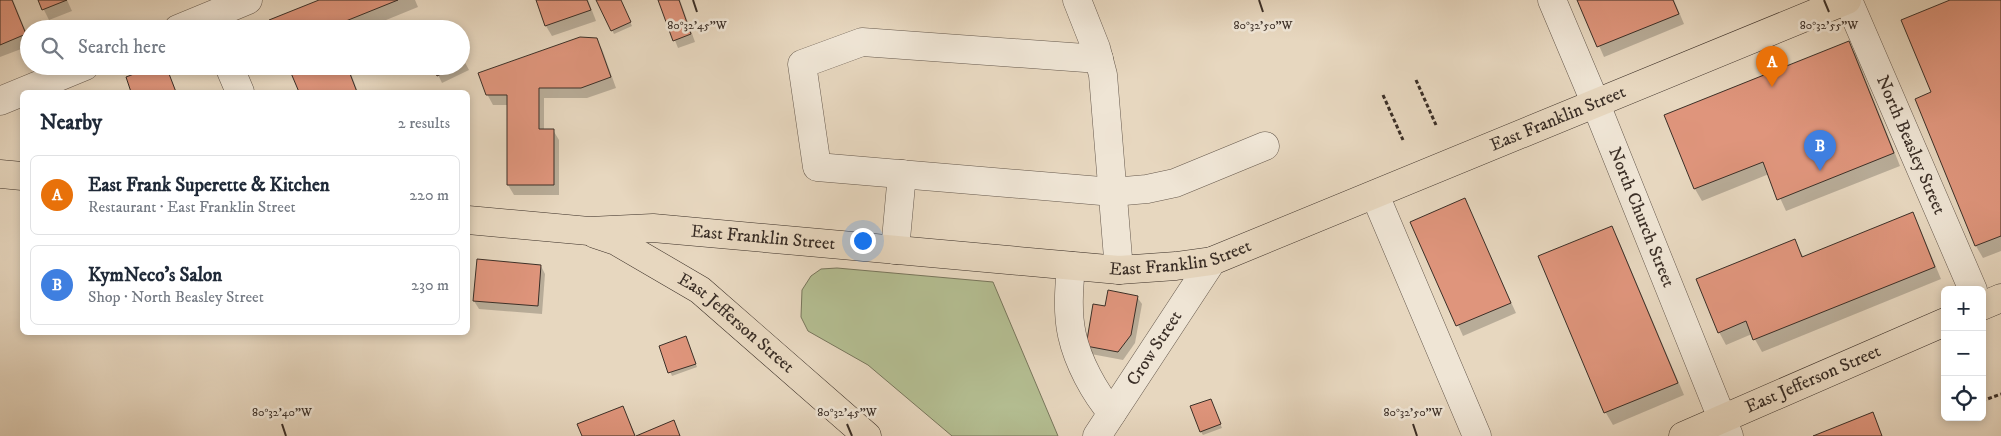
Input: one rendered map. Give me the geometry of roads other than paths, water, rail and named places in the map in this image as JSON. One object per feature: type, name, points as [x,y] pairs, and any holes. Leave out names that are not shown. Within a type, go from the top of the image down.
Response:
[{"type":"main road","name":"East Franklin Street","points":[[470,220],[588,232],[653,228],[1119,270],[1176,266],[1212,261],[1375,195],[1595,102],[1848,0]]},
{"type":"main road","points":[[0,174],[20,176]]},
{"type":"main road","name":"East Jefferson Street","points":[[588,232],[616,241],[700,290],[867,436]]},
{"type":"main road","points":[[1986,304],[2001,298]]},
{"type":"main road","name":"East Jefferson Street","points":[[1683,436],[1725,428],[1941,324]]},
{"type":"street","points":[[216,20],[248,0]]},
{"type":"street","points":[[1077,0],[1103,75],[1119,270]]},
{"type":"street","name":"North Church Street","points":[[1552,0],[1595,102],[1725,428]]},
{"type":"street","name":"North Beasley Street","points":[[1848,0],[1970,286]]},
{"type":"street","points":[[1099,59],[862,42],[802,64],[817,167],[1113,192],[1146,189],[1175,183],[1264,146]]},
{"type":"street","points":[[27,90],[63,75]]},
{"type":"street","points":[[233,75],[239,90]]},
{"type":"street","points":[[0,101],[20,93]]},
{"type":"street","points":[[895,250],[902,174]]},
{"type":"street","points":[[1375,195],[1477,436]]},
{"type":"street","name":"Crow Street","points":[[1097,436],[1212,261]]},
{"type":"street","points":[[1071,266],[1069,303],[1072,335],[1088,377],[1100,399],[1112,413]]},
{"type":"place","name":"East Frank Superette & Kitchen","points":[[1772,87]]},
{"type":"place","name":"KymNeco's Salon","points":[[1820,171]]}]
